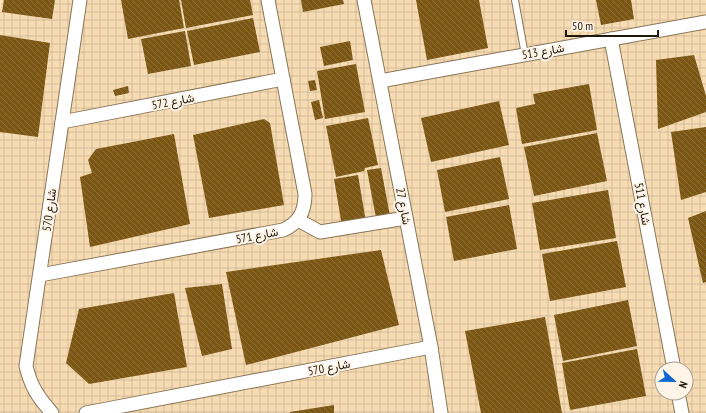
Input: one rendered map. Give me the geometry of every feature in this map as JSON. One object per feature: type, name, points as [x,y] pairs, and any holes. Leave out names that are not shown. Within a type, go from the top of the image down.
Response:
[{"type":"street","name":"شارع 570","points":[[52,413],[30,384],[26,366],[80,0]]},
{"type":"street","points":[[268,0],[305,194],[304,208],[298,220],[320,232],[406,218]]},
{"type":"street","name":"شارع 27","points":[[364,0],[431,348],[441,413]]},
{"type":"street","name":"شارع 513","points":[[380,81],[706,22]]},
{"type":"street","name":"شارع 511","points":[[611,39],[672,361]]},
{"type":"street","name":"شارع 572","points":[[62,122],[283,79]]},
{"type":"street","name":"شارع 571","points":[[40,275],[283,230],[298,220]]},
{"type":"street","name":"شارع 570","points":[[86,413],[431,348]]},
{"type":"street","points":[[680,401],[682,413]]},
{"type":"lane","points":[[515,0],[525,55]]},
{"type":"shaded area","points":[[2,0],[706,0],[706,413],[0,413],[0,14]]},
{"type":"building","points":[[4,0],[55,0],[52,19],[2,12]]},
{"type":"building","points":[[121,0],[179,0],[184,28],[128,39]]},
{"type":"building","points":[[181,0],[250,0],[253,15],[186,28]]},
{"type":"building","points":[[301,0],[343,0],[344,4],[303,12]]},
{"type":"building","points":[[416,0],[479,0],[488,48],[427,60]]},
{"type":"building","points":[[596,0],[631,0],[634,19],[601,25]]},
{"type":"building","points":[[253,18],[260,52],[194,65],[187,31]]},
{"type":"building","points":[[185,31],[191,66],[148,74],[141,39]]},
{"type":"building","points":[[0,35],[50,43],[38,137],[0,132]]},
{"type":"building","points":[[350,41],[353,60],[324,66],[320,47]]},
{"type":"building","points":[[694,55],[706,96],[706,112],[658,129],[656,60]]},
{"type":"building","points":[[356,64],[365,112],[325,119],[317,71]]},
{"type":"building","points":[[315,80],[317,90],[310,91],[308,81]]},
{"type":"building","points":[[589,84],[597,130],[522,144],[516,108],[535,104],[533,94]]},
{"type":"building","points":[[128,86],[129,93],[115,96],[113,90]]},
{"type":"building","points":[[319,100],[323,118],[315,120],[311,102]]},
{"type":"building","points":[[499,101],[509,145],[431,162],[421,118]]},
{"type":"building","points":[[368,118],[378,165],[365,168],[364,171],[336,177],[326,126]]},
{"type":"building","points":[[264,119],[270,123],[284,205],[209,218],[193,135]]},
{"type":"building","points":[[706,127],[706,192],[681,200],[671,132]]},
{"type":"building","points":[[597,133],[607,181],[534,196],[524,147]]},
{"type":"building","points":[[174,134],[190,224],[90,247],[80,177],[92,173],[88,160],[96,149]]},
{"type":"building","points":[[500,157],[509,199],[445,212],[437,170]]},
{"type":"building","points":[[381,168],[390,216],[376,218],[367,170]]},
{"type":"building","points":[[358,175],[366,222],[342,226],[334,179]]},
{"type":"building","points":[[608,190],[616,238],[540,250],[532,203]]},
{"type":"building","points":[[509,205],[517,249],[454,261],[446,217]]},
{"type":"building","points":[[706,211],[706,282],[703,283],[688,218]]},
{"type":"building","points":[[617,241],[626,287],[550,301],[542,254]]},
{"type":"building","points":[[381,250],[399,325],[246,365],[226,272]]},
{"type":"building","points":[[222,284],[232,349],[202,356],[185,288]]},
{"type":"building","points":[[174,293],[187,367],[89,384],[66,363],[79,309]]},
{"type":"building","points":[[628,300],[637,346],[563,361],[554,315]]},
{"type":"building","points":[[545,317],[562,413],[481,413],[465,331]]},
{"type":"building","points":[[637,349],[646,396],[570,410],[562,363]]},
{"type":"building","points":[[334,405],[334,413],[290,413],[290,412]]}]
